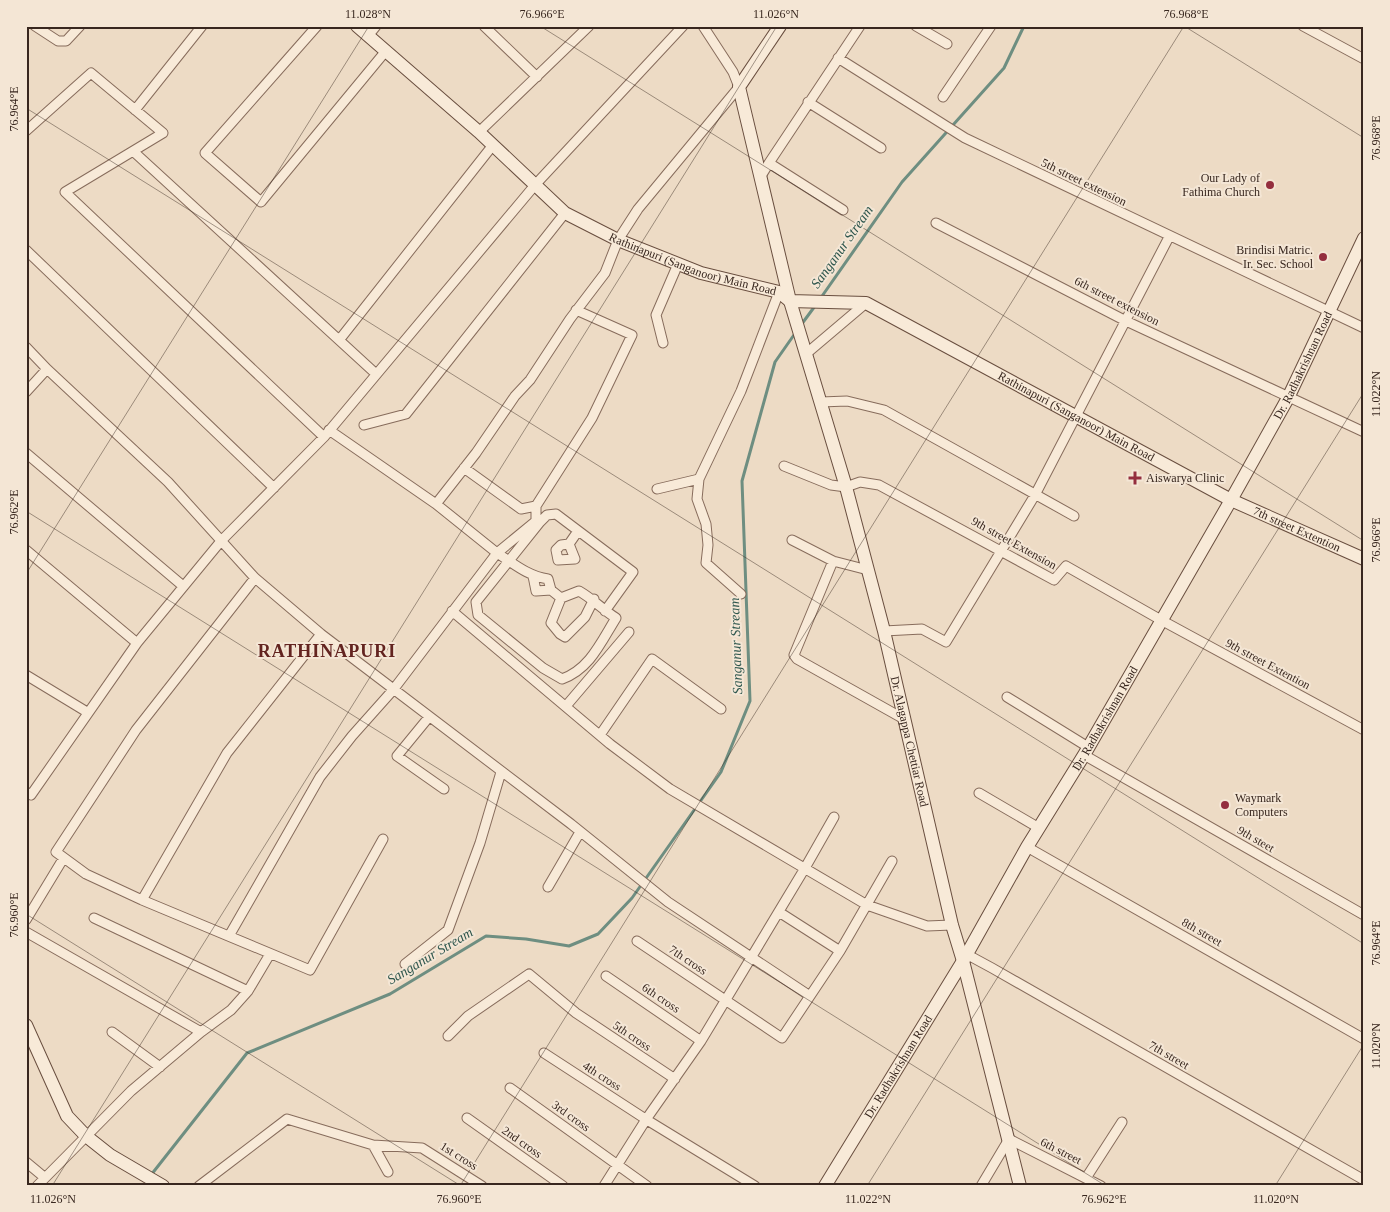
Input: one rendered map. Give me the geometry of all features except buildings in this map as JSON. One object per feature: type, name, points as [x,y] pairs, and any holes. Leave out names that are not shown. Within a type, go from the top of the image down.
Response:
[{"type":"street","points":[[35,26],[58,41],[66,41],[80,26]]},
{"type":"street","points":[[135,110],[202,26]]},
{"type":"street","points":[[317,26],[204,153],[261,202],[385,52]]},
{"type":"street","name":"Rathinapuri (Sanganoor) Main Road","points":[[357,26],[372,31],[385,52],[479,132],[565,213],[618,240],[701,273],[779,292],[794,301],[866,303],[1231,500]]},
{"type":"street","points":[[484,26],[537,77]]},
{"type":"street","points":[[26,792],[31,795],[87,712],[137,643],[221,541],[326,433],[535,185],[683,26]]},
{"type":"street","points":[[703,26],[733,72],[739,86]]},
{"type":"street","points":[[436,504],[515,396],[530,380],[576,310],[605,273],[618,240],[638,209],[739,86],[780,26]]},
{"type":"street","points":[[761,176],[808,102],[860,26]]},
{"type":"street","points":[[916,26],[947,44]]},
{"type":"street","points":[[943,97],[991,26]]},
{"type":"street","points":[[1303,26],[1364,59]]},
{"type":"street","points":[[479,132],[586,27]]},
{"type":"street","name":"5th street extension","points":[[838,58],[962,136],[1169,237],[1364,328]]},
{"type":"street","points":[[26,131],[91,73],[163,133],[65,192],[326,433],[436,504],[497,554],[533,576],[548,578],[551,590]]},
{"type":"street","name":"Dr. Alagappa Chettiar Road","points":[[739,86],[794,301],[795,318],[846,486],[884,631],[952,925],[964,961],[1020,1186]]},
{"type":"street","points":[[808,102],[881,148]]},
{"type":"street","points":[[340,339],[493,145]]},
{"type":"street","points":[[134,152],[375,373]]},
{"type":"street","points":[[770,163],[843,210]]},
{"type":"street","points":[[364,425],[406,414],[565,213]]},
{"type":"street","name":"6th street extension","points":[[936,223],[1126,321],[1364,432]]},
{"type":"street","points":[[884,631],[922,628],[946,642],[1035,495],[1169,237]]},
{"type":"street","name":"Dr. Radhakrishnan Road","points":[[825,1186],[964,961],[1038,828],[1086,751],[1231,500],[1288,398],[1364,238]]},
{"type":"street","points":[[26,250],[274,488]]},
{"type":"street","points":[[664,343],[656,315],[678,264]]},
{"type":"street","points":[[741,594],[706,563],[708,545],[706,524],[697,499],[699,479],[741,391],[779,292]]},
{"type":"street","points":[[806,351],[866,303]]},
{"type":"street","points":[[229,936],[320,777],[352,736],[394,690],[497,554],[536,521],[536,506],[592,418],[632,335],[576,310]]},
{"type":"street","points":[[26,347],[168,482],[254,578],[321,634],[659,894],[750,958],[810,996],[840,951],[892,861]]},
{"type":"street","points":[[26,392],[47,369]]},
{"type":"street","points":[[821,402],[847,401],[884,410],[1074,516]]},
{"type":"street","points":[[26,453],[183,586]]},
{"type":"street","name":"9th street Extension","points":[[784,466],[830,485],[846,486],[860,482],[879,485],[1054,580],[1066,566],[1161,620]]},
{"type":"street","points":[[464,468],[521,509],[536,506]]},
{"type":"street","points":[[657,489],[699,479]]},
{"type":"street","name":"7th street Extention","points":[[1231,500],[1364,559]]},
{"type":"street","points":[[594,599],[585,617],[565,637],[551,623],[562,598],[579,591],[594,599],[598,607],[605,612],[616,618],[591,659],[573,675],[562,679],[543,668],[478,616],[476,602],[547,515],[556,514],[633,572],[605,612]]},
{"type":"street","points":[[569,544],[578,530]]},
{"type":"street","points":[[792,540],[833,561],[868,570]]},
{"type":"street","points":[[26,550],[137,643]]},
{"type":"street","points":[[833,561],[794,654],[797,659],[904,719]]},
{"type":"street","points":[[533,576],[536,591],[551,590],[562,598]]},
{"type":"street","points":[[254,578],[136,730],[56,852],[63,859],[86,874],[142,900],[310,970],[383,838]]},
{"type":"street","points":[[452,611],[600,735],[670,789],[867,905],[927,926],[952,925]]},
{"type":"street","name":"9th street Extention","points":[[1161,620],[1364,730]]},
{"type":"street","points":[[566,706],[629,632]]},
{"type":"street","points":[[142,900],[227,753],[321,634]]},
{"type":"street","points":[[600,735],[652,659],[721,709]]},
{"type":"street","points":[[26,675],[87,712]]},
{"type":"street","name":"9th steet","points":[[1007,697],[1086,751],[1364,915]]},
{"type":"street","points":[[429,717],[397,756],[444,788]]},
{"type":"street","points":[[406,964],[448,930],[480,843],[501,772]]},
{"type":"street","points":[[979,793],[1038,828]]},
{"type":"street","points":[[604,1186],[701,1041],[834,817]]},
{"type":"street","points":[[548,887],[580,832]]},
{"type":"street","name":"8th street","points":[[1027,847],[1364,1039]]},
{"type":"street","points":[[26,920],[63,859]]},
{"type":"street","points":[[779,912],[840,951]]},
{"type":"street","points":[[94,918],[248,990]]},
{"type":"street","points":[[26,932],[201,1032]]},
{"type":"street","name":"7th cross","points":[[637,941],[782,1038],[810,996]]},
{"type":"street","points":[[36,1186],[131,1091],[201,1032],[231,1010],[248,990],[270,954]]},
{"type":"street","name":"7th street","points":[[964,961],[968,955],[992,968],[1364,1180]]},
{"type":"street","name":"5th cross","points":[[448,1036],[468,1016],[529,974],[576,1013],[675,1079]]},
{"type":"street","name":"6th cross","points":[[606,976],[701,1041]]},
{"type":"street","points":[[26,1025],[67,1116],[86,1136],[110,1155],[163,1186]]},
{"type":"street","points":[[112,1032],[160,1067]]},
{"type":"street","name":"4th cross","points":[[544,1053],[647,1120],[755,1186]]},
{"type":"street","name":"3rd cross","points":[[510,1088],[647,1186]]},
{"type":"street","name":"2nd cross","points":[[467,1118],[563,1186]]},
{"type":"street","points":[[199,1186],[287,1119],[373,1145],[388,1172]]},
{"type":"street","points":[[1086,1178],[1122,1122]]},
{"type":"street","points":[[981,1186],[1009,1139]]},
{"type":"street","name":"6th street","points":[[1009,1139],[1101,1186]]},
{"type":"street","name":"1st cross","points":[[373,1145],[422,1148],[482,1186]]},
{"type":"street","points":[[26,1162],[44,1177]]},
{"type":"waterway","name":"Sanganur Stream","points":[[820,299],[902,182],[1004,68],[1024,26]]},
{"type":"waterway","name":"Sanganur Stream","points":[[801,325],[815,306]]},
{"type":"waterway","name":"Sanganur Stream","points":[[151,1175],[247,1053],[390,994],[486,936],[526,939],[569,946],[598,934],[632,898],[721,772],[750,701],[742,481],[775,362],[796,332]]},
{"type":"place","name":"Our Lady of Fathima Church","points":[[1270,185]]},
{"type":"place","name":"Brindisi Matric. Ir. Sec. School","points":[[1323,257]]},
{"type":"place","name":"Aiswarya Clinic","points":[[1135,478]]},
{"type":"place","name":"Waymark Computers","points":[[1225,805]]},
{"type":"district","name":"RATHINAPURI","points":[[327,651]]}]
